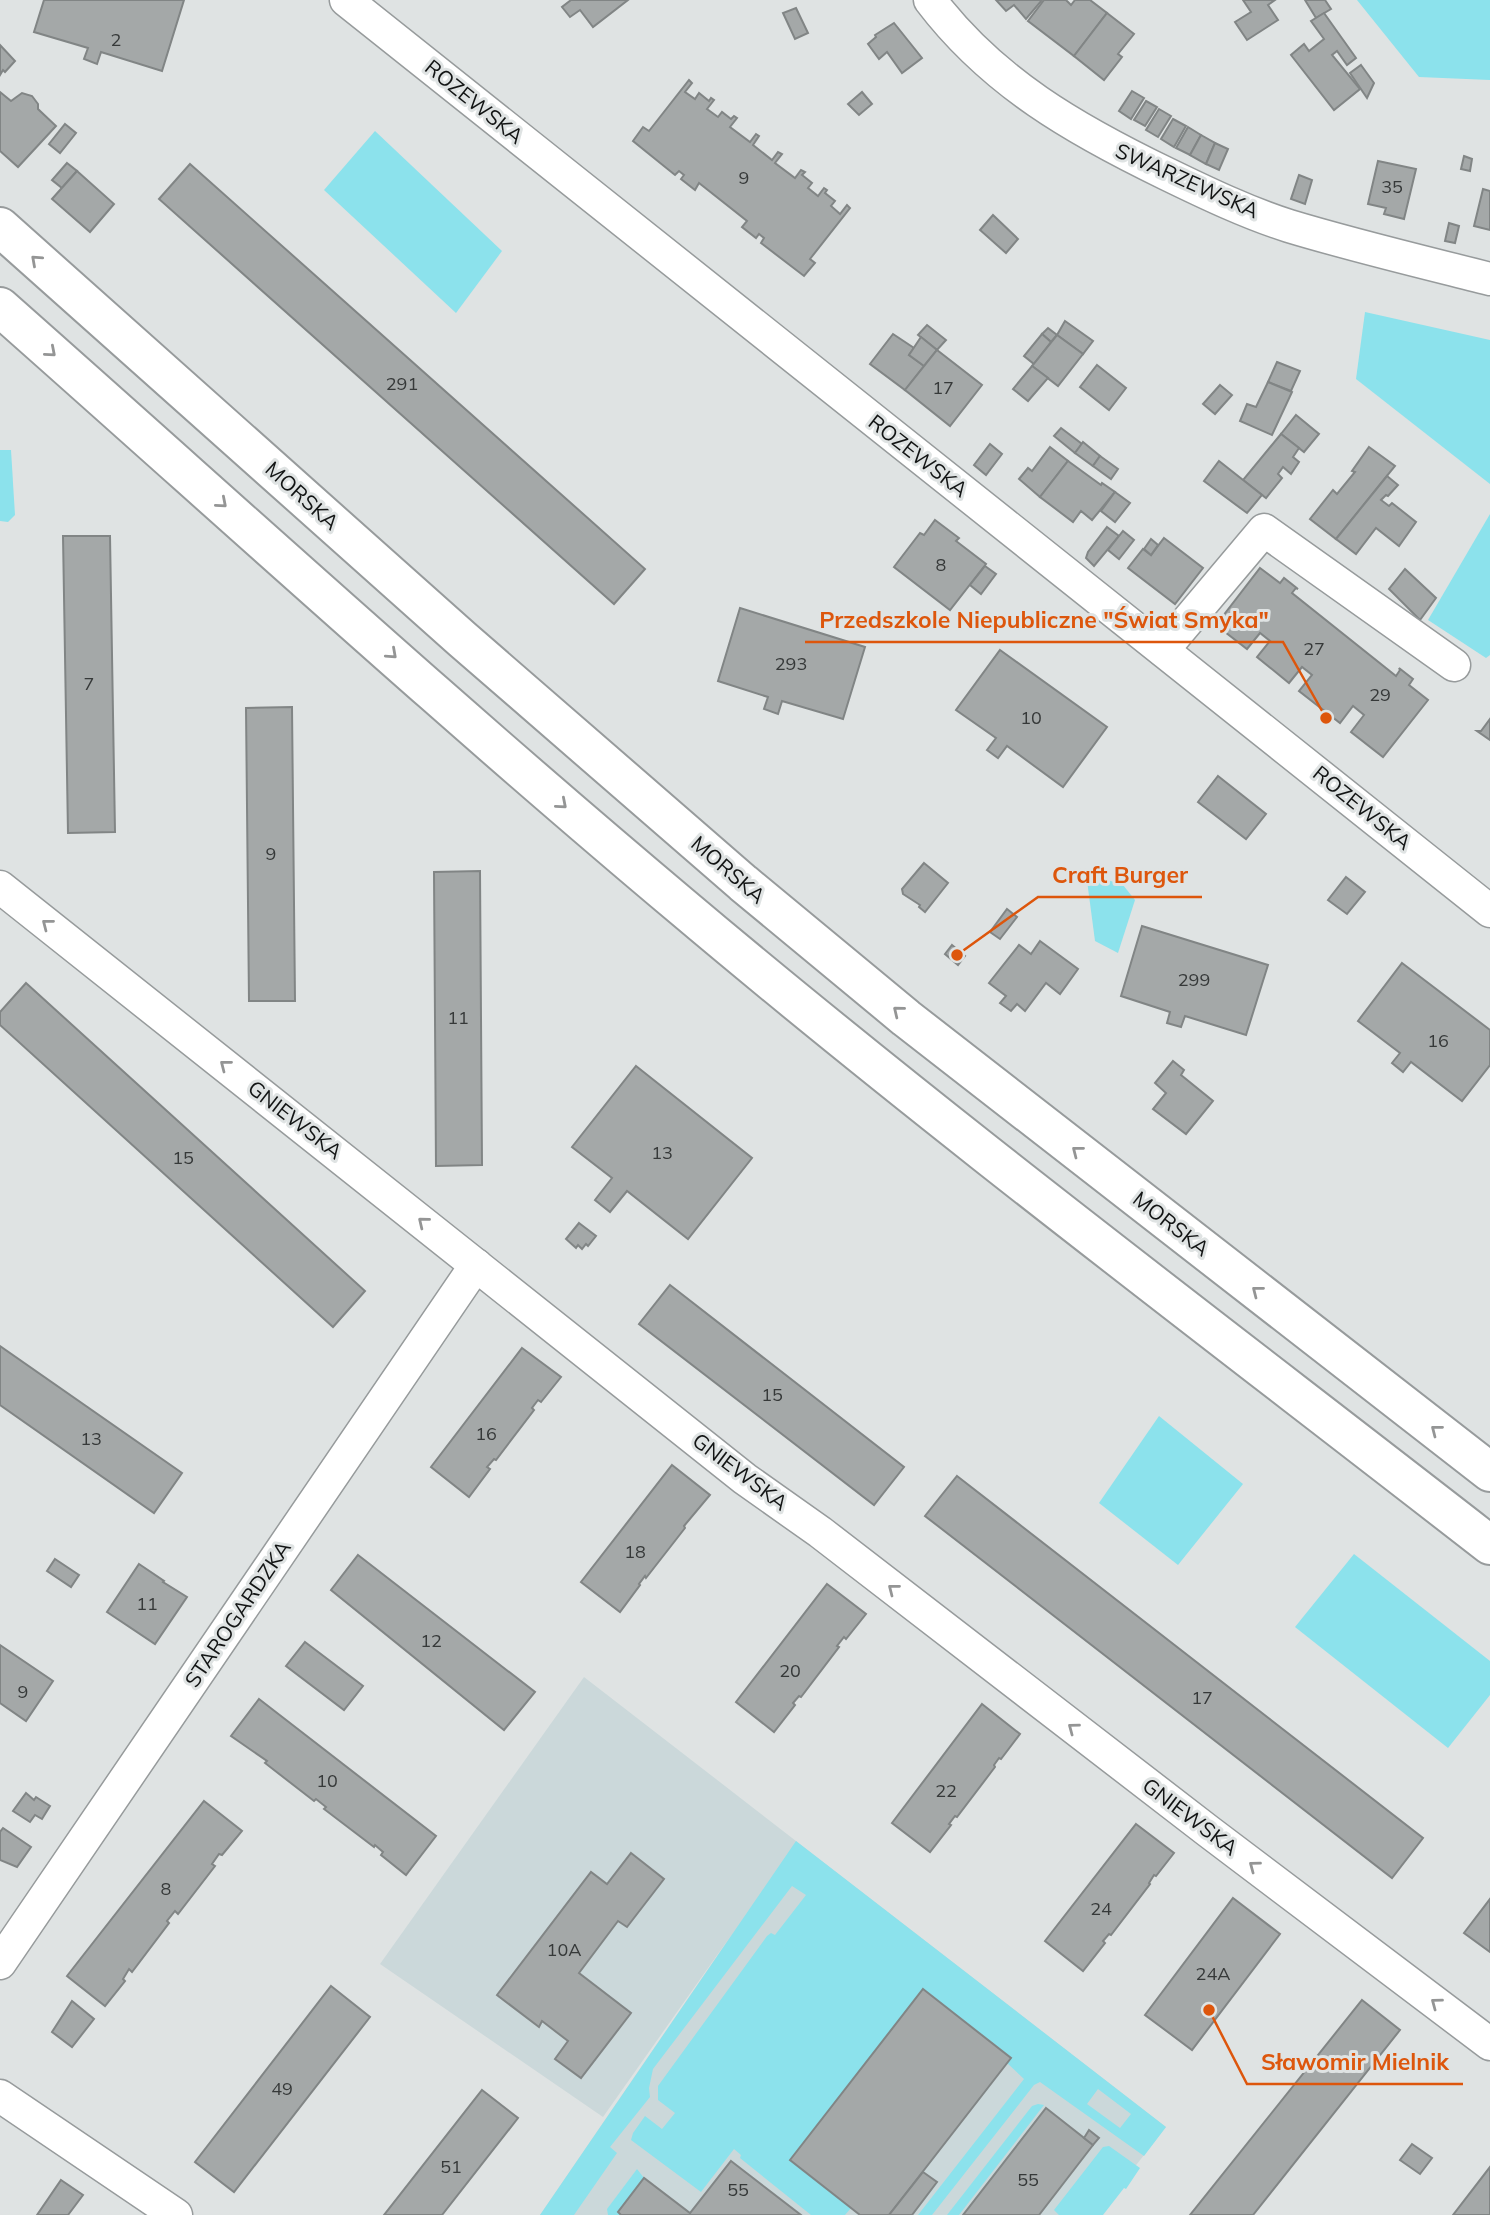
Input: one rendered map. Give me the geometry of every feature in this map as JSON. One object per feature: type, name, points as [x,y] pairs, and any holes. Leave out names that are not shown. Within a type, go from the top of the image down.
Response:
[{"type":"main road","name":"MORSKA","points":[[0,227],[462,639],[751,890],[906,1018],[1490,1472]]},
{"type":"main road","points":[[0,307],[460,715],[682,907],[1013,1173],[1490,1545]]},
{"type":"street","name":"ROZEWSKA","points":[[346,0],[1490,911]]},
{"type":"street","name":"SWARZEWSKA","points":[[930,0],[966,43],[1021,92],[1103,143],[1200,191],[1287,225],[1490,278]]},
{"type":"street","points":[[1163,650],[1264,530],[1454,665]]},
{"type":"street","name":"GNIEWSKA","points":[[0,887],[746,1479],[820,1532],[1197,1823],[1490,2044]]},
{"type":"street","name":"STAROGARDZKA","points":[[0,1963],[476,1265]]},
{"type":"street","points":[[0,2096],[176,2215]]},
{"type":"shaded area","points":[[1357,0],[1490,0],[1490,80],[1419,77]]},
{"type":"shaded area","points":[[375,131],[502,251],[456,313],[324,190]]},
{"type":"shaded area","points":[[1365,312],[1490,340],[1490,484],[1356,379]]},
{"type":"shaded area","points":[[0,450],[11,450],[15,515],[8,522],[0,521]]},
{"type":"shaded area","points":[[1490,514],[1490,655],[1486,658],[1428,620]]},
{"type":"shaded area","points":[[1086,873],[1123,885],[1135,900],[1118,953],[1095,941]]},
{"type":"shaded area","points":[[1159,1416],[1243,1484],[1178,1565],[1099,1503]]},
{"type":"shaded area","points":[[1354,1554],[1490,1661],[1490,1695],[1448,1748],[1295,1627]]},
{"type":"shaded area","points":[[584,1677],[1166,2127],[1097,2215],[540,2215],[732,1934],[603,2117],[380,1964]]},
{"type":"shaded area","points":[[796,1841],[1166,2127],[1144,2156],[1040,2082],[1034,2085],[932,2215],[918,2215],[1024,2079],[1007,2063],[1011,2057],[923,1989],[790,2160],[851,2208],[845,2215],[811,2215],[740,2158],[741,2155],[734,2149],[701,2192],[631,2140],[633,2133],[645,2116],[662,2129],[675,2113],[658,2100],[658,2086],[767,1936],[771,1933],[775,1935],[806,1895],[792,1886],[653,2069],[650,2097],[610,2147],[617,2153],[574,2215],[540,2215]],"holes":[[[1098,2089],[1131,2114],[1120,2128],[1087,2104]]]},
{"type":"shaded area","points":[[1044,2105],[959,2215],[947,2215],[1032,2106]]},
{"type":"shaded area","points":[[1109,2146],[1140,2168],[1126,2189],[1124,2188],[1103,2215],[1059,2215],[1054,2210],[1103,2147]]},
{"type":"shaded area","points":[[637,2169],[644,2178],[618,2212],[621,2215],[608,2215],[607,2209]]},
{"type":"building","points":[[44,0],[184,0],[162,71],[101,52],[97,64],[84,59],[88,48],[34,32]]},
{"type":"building","points":[[571,0],[628,0],[593,27],[580,10],[570,17],[562,7]]},
{"type":"building","points":[[996,0],[1042,0],[1026,19],[1014,5],[1006,11]]},
{"type":"building","points":[[1044,0],[1066,0],[1071,5],[1075,0],[1090,0],[1107,13],[1074,56],[1028,21]]},
{"type":"building","points":[[1243,0],[1275,0],[1268,5],[1278,20],[1247,40],[1235,22],[1251,12]]},
{"type":"building","points":[[1305,0],[1325,0],[1331,9],[1316,18]]},
{"type":"building","points":[[796,8],[808,33],[795,39],[783,13]]},
{"type":"building","points":[[1107,13],[1134,34],[1118,54],[1122,57],[1104,80],[1074,56]]},
{"type":"building","points":[[1324,13],[1356,58],[1347,65],[1337,51],[1332,55],[1360,89],[1334,110],[1291,55],[1304,44],[1309,51],[1324,39],[1311,21]]},
{"type":"building","points":[[894,23],[922,58],[902,73],[887,52],[879,59],[868,44],[875,35]]},
{"type":"building","points":[[0,45],[15,61],[0,75]]},
{"type":"building","points":[[1361,65],[1374,83],[1367,98],[1350,73]]},
{"type":"building","points":[[689,80],[692,83],[685,92],[695,99],[699,93],[709,101],[711,98],[714,100],[707,109],[718,117],[722,112],[731,119],[734,116],[737,118],[730,127],[750,142],[756,134],[759,136],[753,145],[772,160],[778,152],[782,154],[775,163],[795,178],[801,170],[805,172],[802,175],[812,183],[808,188],[818,196],[824,188],[827,190],[825,193],[835,201],[831,206],[840,214],[847,205],[850,208],[810,259],[815,263],[804,276],[761,243],[764,238],[759,234],[756,238],[742,227],[747,221],[699,183],[695,190],[681,179],[684,175],[679,171],[675,175],[633,141],[643,127],[649,131]]},
{"type":"building","points":[[1132,91],[1144,98],[1131,119],[1119,111]]},
{"type":"building","points":[[0,92],[11,101],[22,93],[32,96],[38,109],[56,126],[18,167],[0,151]]},
{"type":"building","points":[[862,92],[872,104],[859,115],[848,104]]},
{"type":"building","points":[[1146,101],[1157,107],[1145,126],[1134,120]]},
{"type":"building","points":[[1159,109],[1171,116],[1158,137],[1146,130]]},
{"type":"building","points":[[1173,119],[1186,126],[1174,147],[1161,139]]},
{"type":"building","points":[[65,124],[76,133],[60,153],[49,144]]},
{"type":"building","points":[[1188,127],[1201,135],[1190,155],[1176,148]]},
{"type":"building","points":[[1201,135],[1215,143],[1206,164],[1190,155]]},
{"type":"building","points":[[1215,143],[1228,149],[1219,170],[1206,164]]},
{"type":"building","points":[[1464,156],[1472,159],[1470,171],[1461,169]]},
{"type":"building","points":[[1378,161],[1416,169],[1404,219],[1384,214],[1386,208],[1368,204]]},
{"type":"building","points":[[67,163],[77,171],[62,188],[52,180]]},
{"type":"building","points":[[190,164],[645,569],[614,604],[159,199]]},
{"type":"building","points":[[77,171],[114,204],[90,232],[52,199]]},
{"type":"building","points":[[1299,175],[1312,180],[1305,204],[1291,199]]},
{"type":"building","points":[[1483,189],[1490,191],[1490,230],[1474,226]]},
{"type":"building","points":[[993,215],[1018,239],[1006,253],[980,230]]},
{"type":"building","points":[[1449,223],[1459,226],[1455,243],[1445,241]]},
{"type":"building","points":[[1065,321],[1093,341],[1083,354],[1057,335]]},
{"type":"building","points":[[927,325],[946,340],[937,350],[918,335]]},
{"type":"building","points":[[1048,328],[1057,335],[1051,342],[1042,334]]},
{"type":"building","points":[[893,334],[914,348],[909,355],[924,366],[905,390],[870,364]]},
{"type":"building","points":[[1042,334],[1051,342],[1034,364],[1024,356]]},
{"type":"building","points":[[1057,335],[1083,354],[1058,386],[1032,366]]},
{"type":"building","points":[[921,337],[937,350],[924,366],[909,355]]},
{"type":"building","points":[[937,350],[982,385],[950,426],[905,390]]},
{"type":"building","points":[[1277,362],[1300,371],[1291,391],[1268,382]]},
{"type":"building","points":[[1097,365],[1126,388],[1109,410],[1080,387]]},
{"type":"building","points":[[1032,366],[1048,378],[1028,401],[1013,389]]},
{"type":"building","points":[[1268,382],[1292,392],[1272,435],[1240,421],[1247,404],[1256,407]]},
{"type":"building","points":[[1220,385],[1232,395],[1215,414],[1203,404]]},
{"type":"building","points":[[1296,415],[1319,434],[1304,452],[1281,434]]},
{"type":"building","points":[[1061,428],[1082,444],[1075,453],[1054,436]]},
{"type":"building","points":[[1281,434],[1299,448],[1293,457],[1299,462],[1291,474],[1283,467],[1278,474],[1282,478],[1266,498],[1243,480]]},
{"type":"building","points":[[1083,442],[1100,456],[1093,466],[1075,453]]},
{"type":"building","points":[[990,444],[1002,454],[986,475],[974,465]]},
{"type":"building","points":[[1050,447],[1068,461],[1040,497],[1019,479],[1028,468],[1032,471]]},
{"type":"building","points":[[1369,447],[1395,466],[1336,539],[1310,519],[1333,490],[1337,494],[1355,472],[1352,471]]},
{"type":"building","points":[[1100,456],[1118,469],[1111,479],[1093,466]]},
{"type":"building","points":[[1068,461],[1115,492],[1092,520],[1081,511],[1073,522],[1040,497]]},
{"type":"building","points":[[1219,461],[1262,495],[1247,513],[1204,481]]},
{"type":"building","points":[[1387,476],[1398,485],[1381,500],[1389,506],[1392,503],[1416,522],[1399,546],[1376,528],[1356,554],[1336,539]]},
{"type":"building","points":[[1115,492],[1130,503],[1115,522],[1101,511]]},
{"type":"building","points":[[935,520],[959,538],[956,541],[986,564],[950,610],[894,567],[920,533],[924,535]]},
{"type":"building","points":[[1107,527],[1119,536],[1094,566],[1086,558],[1088,552]]},
{"type":"building","points":[[1123,531],[1134,540],[1119,559],[1108,550]]},
{"type":"building","points":[[63,536],[110,536],[115,832],[68,833]]},
{"type":"building","points":[[1164,538],[1203,568],[1175,604],[1128,568],[1143,549],[1151,555]]},
{"type":"building","points":[[1151,539],[1158,545],[1151,555],[1144,549]]},
{"type":"building","points":[[985,566],[996,574],[981,594],[970,585]]},
{"type":"building","points":[[1260,568],[1280,583],[1284,578],[1298,589],[1292,593],[1396,676],[1399,668],[1413,679],[1409,685],[1428,700],[1383,757],[1351,732],[1364,715],[1353,706],[1340,723],[1299,691],[1312,675],[1302,667],[1289,683],[1257,657],[1270,641],[1260,633],[1247,649],[1216,625]]},
{"type":"building","points":[[1405,569],[1436,598],[1420,620],[1389,589]]},
{"type":"building","points":[[740,608],[865,647],[843,719],[782,701],[778,714],[764,709],[768,697],[718,681]]},
{"type":"building","points":[[1000,650],[1107,727],[1063,787],[1007,746],[998,758],[987,750],[996,738],[956,710]]},
{"type":"building","points":[[292,707],[295,1001],[249,1001],[246,708]]},
{"type":"building","points":[[1490,719],[1490,740],[1477,731],[1481,731]]},
{"type":"building","points":[[1218,776],[1266,814],[1246,839],[1198,802]]},
{"type":"building","points":[[924,863],[948,883],[925,912],[920,905],[903,894],[902,889]]},
{"type":"building","points":[[480,871],[482,1165],[436,1166],[434,872]]},
{"type":"building","points":[[1346,877],[1365,892],[1347,914],[1328,900]]},
{"type":"building","points":[[1007,909],[1017,917],[1000,939],[990,932]]},
{"type":"building","points":[[1142,926],[1268,965],[1246,1035],[1185,1016],[1181,1027],[1167,1023],[1170,1012],[1121,996]]},
{"type":"building","points":[[1040,941],[1078,969],[1060,994],[1046,983],[1025,1011],[1017,1004],[1011,1011],[1000,1003],[1006,996],[989,983],[1019,945],[1031,954]]},
{"type":"building","points":[[952,945],[965,956],[958,965],[945,954]]},
{"type":"building","points":[[1402,963],[1490,1030],[1490,1065],[1462,1101],[1411,1062],[1403,1072],[1392,1063],[1400,1053],[1358,1021]]},
{"type":"building","points":[[26,983],[365,1291],[333,1327],[0,1025],[0,1012]]},
{"type":"building","points":[[1173,1061],[1184,1070],[1181,1075],[1213,1101],[1186,1134],[1153,1109],[1166,1093],[1155,1083]]},
{"type":"building","points":[[636,1066],[752,1158],[688,1239],[627,1191],[610,1212],[595,1200],[612,1178],[572,1147]]},
{"type":"building","points":[[579,1223],[596,1236],[582,1249],[578,1245],[576,1248],[566,1239]]},
{"type":"building","points":[[670,1285],[904,1467],[874,1505],[639,1324]]},
{"type":"building","points":[[0,1346],[182,1473],[154,1513],[0,1405]]},
{"type":"building","points":[[522,1348],[561,1377],[541,1402],[538,1400],[532,1408],[534,1410],[496,1460],[487,1467],[490,1469],[469,1497],[431,1467]]},
{"type":"building","points":[[672,1465],[710,1495],[646,1578],[645,1576],[620,1612],[581,1582]]},
{"type":"building","points":[[957,1476],[1423,1838],[1392,1878],[925,1516]]},
{"type":"building","points":[[358,1555],[535,1692],[504,1730],[331,1590]]},
{"type":"building","points":[[55,1559],[79,1575],[71,1587],[47,1571]]},
{"type":"building","points":[[139,1564],[187,1597],[155,1644],[107,1612]]},
{"type":"building","points":[[827,1584],[866,1614],[846,1639],[844,1637],[774,1732],[736,1702]]},
{"type":"building","points":[[305,1642],[363,1686],[344,1710],[286,1666]]},
{"type":"building","points":[[0,1645],[53,1681],[26,1721],[0,1703]]},
{"type":"building","points":[[259,1699],[436,1836],[406,1875],[381,1855],[383,1852],[375,1845],[374,1847],[324,1809],[326,1807],[316,1799],[314,1801],[265,1763],[267,1761],[231,1736]]},
{"type":"building","points":[[982,1704],[1020,1734],[1001,1759],[999,1758],[995,1767],[930,1852],[892,1823]]},
{"type":"building","points":[[26,1793],[34,1800],[36,1797],[50,1806],[42,1819],[35,1815],[30,1822],[13,1811]]},
{"type":"building","points":[[204,1801],[242,1831],[222,1855],[219,1854],[212,1864],[215,1866],[178,1914],[175,1911],[167,1921],[169,1923],[132,1972],[129,1969],[123,1979],[125,1981],[105,2006],[67,1976]]},
{"type":"building","points":[[1136,1824],[1174,1853],[1156,1876],[1154,1875],[1111,1935],[1103,1941],[1105,1943],[1083,1971],[1045,1941]]},
{"type":"building","points":[[3,1828],[31,1847],[17,1867],[0,1860],[0,1832]]},
{"type":"building","points":[[631,1853],[664,1879],[627,1927],[618,1921],[579,1973],[631,2013],[581,2078],[555,2059],[568,2041],[542,2021],[539,2027],[497,1995],[591,1872],[607,1884]]},
{"type":"building","points":[[1233,1898],[1280,1934],[1192,2050],[1145,2015]]},
{"type":"building","points":[[1490,1899],[1490,1952],[1464,1933]]},
{"type":"building","points":[[331,1986],[370,2017],[234,2192],[195,2162]]},
{"type":"building","points":[[923,1989],[1011,2058],[889,2215],[860,2215],[790,2160]]},
{"type":"building","points":[[1362,2000],[1400,2030],[1253,2215],[1190,2215]]},
{"type":"building","points":[[72,2001],[94,2019],[72,2047],[52,2032]]},
{"type":"building","points":[[482,2090],[518,2118],[442,2215],[384,2215]]},
{"type":"building","points":[[1046,2108],[1093,2145],[1039,2215],[963,2215]]},
{"type":"building","points":[[1089,2130],[1099,2138],[1093,2145],[1084,2138]]},
{"type":"building","points":[[1412,2144],[1432,2158],[1420,2174],[1400,2160]]},
{"type":"building","points":[[731,2161],[801,2215],[621,2215],[618,2212],[644,2178],[690,2213]]},
{"type":"building","points":[[1490,2167],[1490,2215],[1453,2215]]},
{"type":"building","points":[[923,2172],[937,2182],[912,2215],[889,2215]]},
{"type":"building","points":[[61,2180],[83,2195],[68,2215],[37,2215]]},
{"type":"place","name":"Przedszkole Niepubliczne \"Świat Smyka\"","points":[[1326,718]]},
{"type":"place","name":"Craft Burger","points":[[957,955]]},
{"type":"place","name":"Sławomir Mielnik","points":[[1209,2010]]}]
